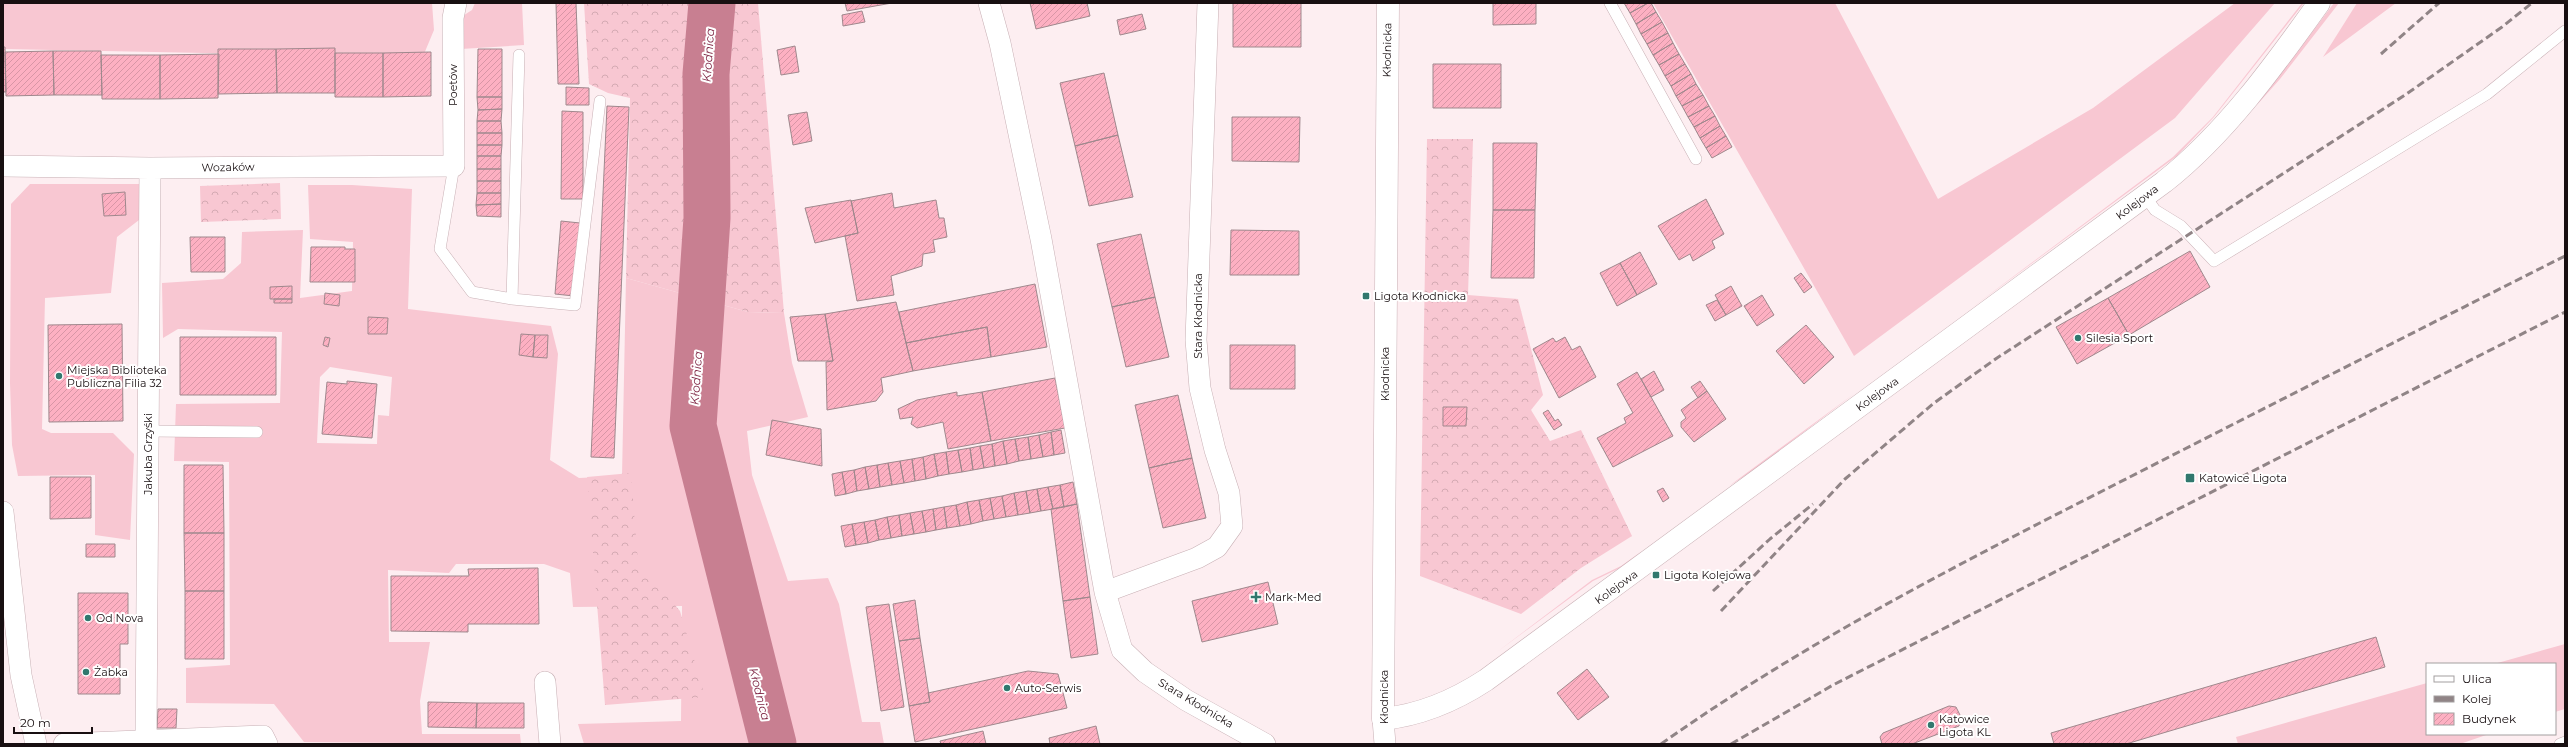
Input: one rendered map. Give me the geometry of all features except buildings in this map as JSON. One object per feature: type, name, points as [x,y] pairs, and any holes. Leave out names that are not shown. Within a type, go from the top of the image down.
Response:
[{"type":"street","name":"Poetów","points":[[454,166],[453,18],[456,3]]},
{"type":"street","name":"Stara Kłodnicka","points":[[989,3],[1000,43],[1041,239],[1105,592],[1122,650],[1145,672],[1186,700],[1265,744]]},
{"type":"street","name":"Stara Kłodnicka","points":[[1105,592],[1196,558],[1217,547],[1232,526],[1229,493],[1215,450],[1200,388],[1196,340],[1208,3]]},
{"type":"street","name":"Kłodnicka","points":[[1385,744],[1383,719],[1388,3]]},
{"type":"street","name":"Kolejowa","points":[[1383,719],[1410,715],[1444,704],[1491,676],[2187,164],[2228,120],[2319,3]]},
{"type":"street","name":"Wozaków","points":[[3,166],[150,168],[454,166]]},
{"type":"street","name":"Jakuba Grzyśki","points":[[146,739],[150,168]]},
{"type":"street","points":[[3,512],[12,675],[36,744]]},
{"type":"street","points":[[545,682],[550,744]]},
{"type":"street","points":[[64,744],[146,739],[263,736],[268,744]]},
{"type":"lane","points":[[1610,3],[1696,159]]},
{"type":"lane","points":[[2145,196],[2155,210],[2181,226],[2214,261],[2487,94],[2565,31]]},
{"type":"lane","points":[[512,299],[520,55]]},
{"type":"lane","points":[[454,166],[440,249],[472,292],[512,299],[575,305],[600,101]]},
{"type":"lane","points":[[148,431],[257,432]]},
{"type":"lane","points":[[2560,744],[2565,742]]},
{"type":"green space","points":[[3,3],[432,3],[434,30],[424,54],[205,53],[3,49]]},
{"type":"green space","points":[[475,3],[522,3],[524,45],[461,49],[458,19],[472,10]]},
{"type":"green space","points":[[584,3],[758,3],[784,313],[748,312],[626,278],[630,98],[608,93],[589,84]]},
{"type":"green space","points":[[1653,3],[1835,3],[1938,199],[2093,108],[2235,3],[2275,3],[2175,118],[1854,356]]},
{"type":"green space","points":[[2302,3],[2304,3],[2214,117],[2177,156],[1970,309],[2173,157],[2213,117]]},
{"type":"green space","points":[[2334,3],[2339,3],[2280,79],[2256,106]]},
{"type":"green space","points":[[2357,3],[2396,3],[2323,57]]},
{"type":"green space","points":[[1427,139],[1473,139],[1468,295],[1518,299],[1543,395],[1531,410],[1550,441],[1581,430],[1632,536],[1581,568],[1521,614],[1420,576]]},
{"type":"green space","points":[[280,183],[281,219],[201,222],[200,186]]},
{"type":"green space","points":[[30,184],[140,184],[139,220],[117,237],[111,293],[45,298],[42,429],[51,433],[113,433],[134,454],[130,540],[95,535],[95,475],[18,476],[12,445],[10,383],[11,204]]},
{"type":"green space","points":[[308,185],[352,185],[412,189],[408,309],[551,326],[558,354],[550,460],[579,478],[622,476],[626,278],[748,312],[784,313],[792,363],[808,417],[747,431],[752,475],[788,581],[828,578],[839,604],[862,722],[880,722],[884,744],[584,744],[578,724],[681,721],[682,606],[573,607],[570,573],[544,564],[456,564],[449,573],[388,570],[389,642],[430,642],[420,701],[422,734],[520,734],[521,744],[304,742],[274,704],[186,703],[186,668],[230,665],[229,462],[174,461],[176,404],[280,403],[282,332],[178,329],[163,338],[162,283],[223,279],[241,263],[242,232],[303,230],[300,298],[352,291],[353,242],[310,239]],"holes":[[[330,367],[392,377],[389,416],[378,415],[377,444],[317,443],[320,377]]]},
{"type":"green space","points":[[1855,393],[1754,470],[1729,486]]},
{"type":"green space","points":[[631,473],[638,562],[680,611],[705,697],[605,705],[587,477]]},
{"type":"green space","points":[[1642,551],[1622,567],[1593,581],[1497,652],[1592,580],[1621,566]]},
{"type":"green space","points":[[2565,644],[2565,709],[2556,712],[2556,663],[2498,663]]},
{"type":"green space","points":[[2426,683],[2426,735],[2486,735],[2460,744],[2238,744],[2236,737]]},
{"type":"waterway","name":"Kłodnica","points":[[712,3],[706,74],[707,218],[693,426],[773,744]]},
{"type":"railway","points":[[2381,54],[2439,3]]},
{"type":"railway","points":[[1721,611],[1845,479],[1934,403],[1997,358],[2405,95],[2502,27],[2532,3]]},
{"type":"railway","points":[[1661,744],[1771,671],[1942,574],[2565,256]]},
{"type":"railway","points":[[1731,744],[1833,685],[2565,312]]},
{"type":"railway","points":[[1713,591],[1770,539],[1813,504]]},
{"type":"place","name":"Ligota Kłodnicka","points":[[1366,296]]},
{"type":"place","name":"Silesia Sport","points":[[2078,338]]},
{"type":"place","name":"Miejska Biblioteka Publiczna Filia 32","points":[[59,376]]},
{"type":"place","name":"Katowice Ligota","points":[[2190,478]]},
{"type":"place","name":"Ligota Kolejowa","points":[[1656,575]]},
{"type":"place","name":"Mark-Med","points":[[1256,597]]},
{"type":"place","name":"Od Nova","points":[[88,618]]},
{"type":"place","name":"Żabka","points":[[86,672]]},
{"type":"place","name":"Auto-Serwis","points":[[1007,688]]},
{"type":"place","name":"Katowice Ligota KL","points":[[1931,725]]}]
